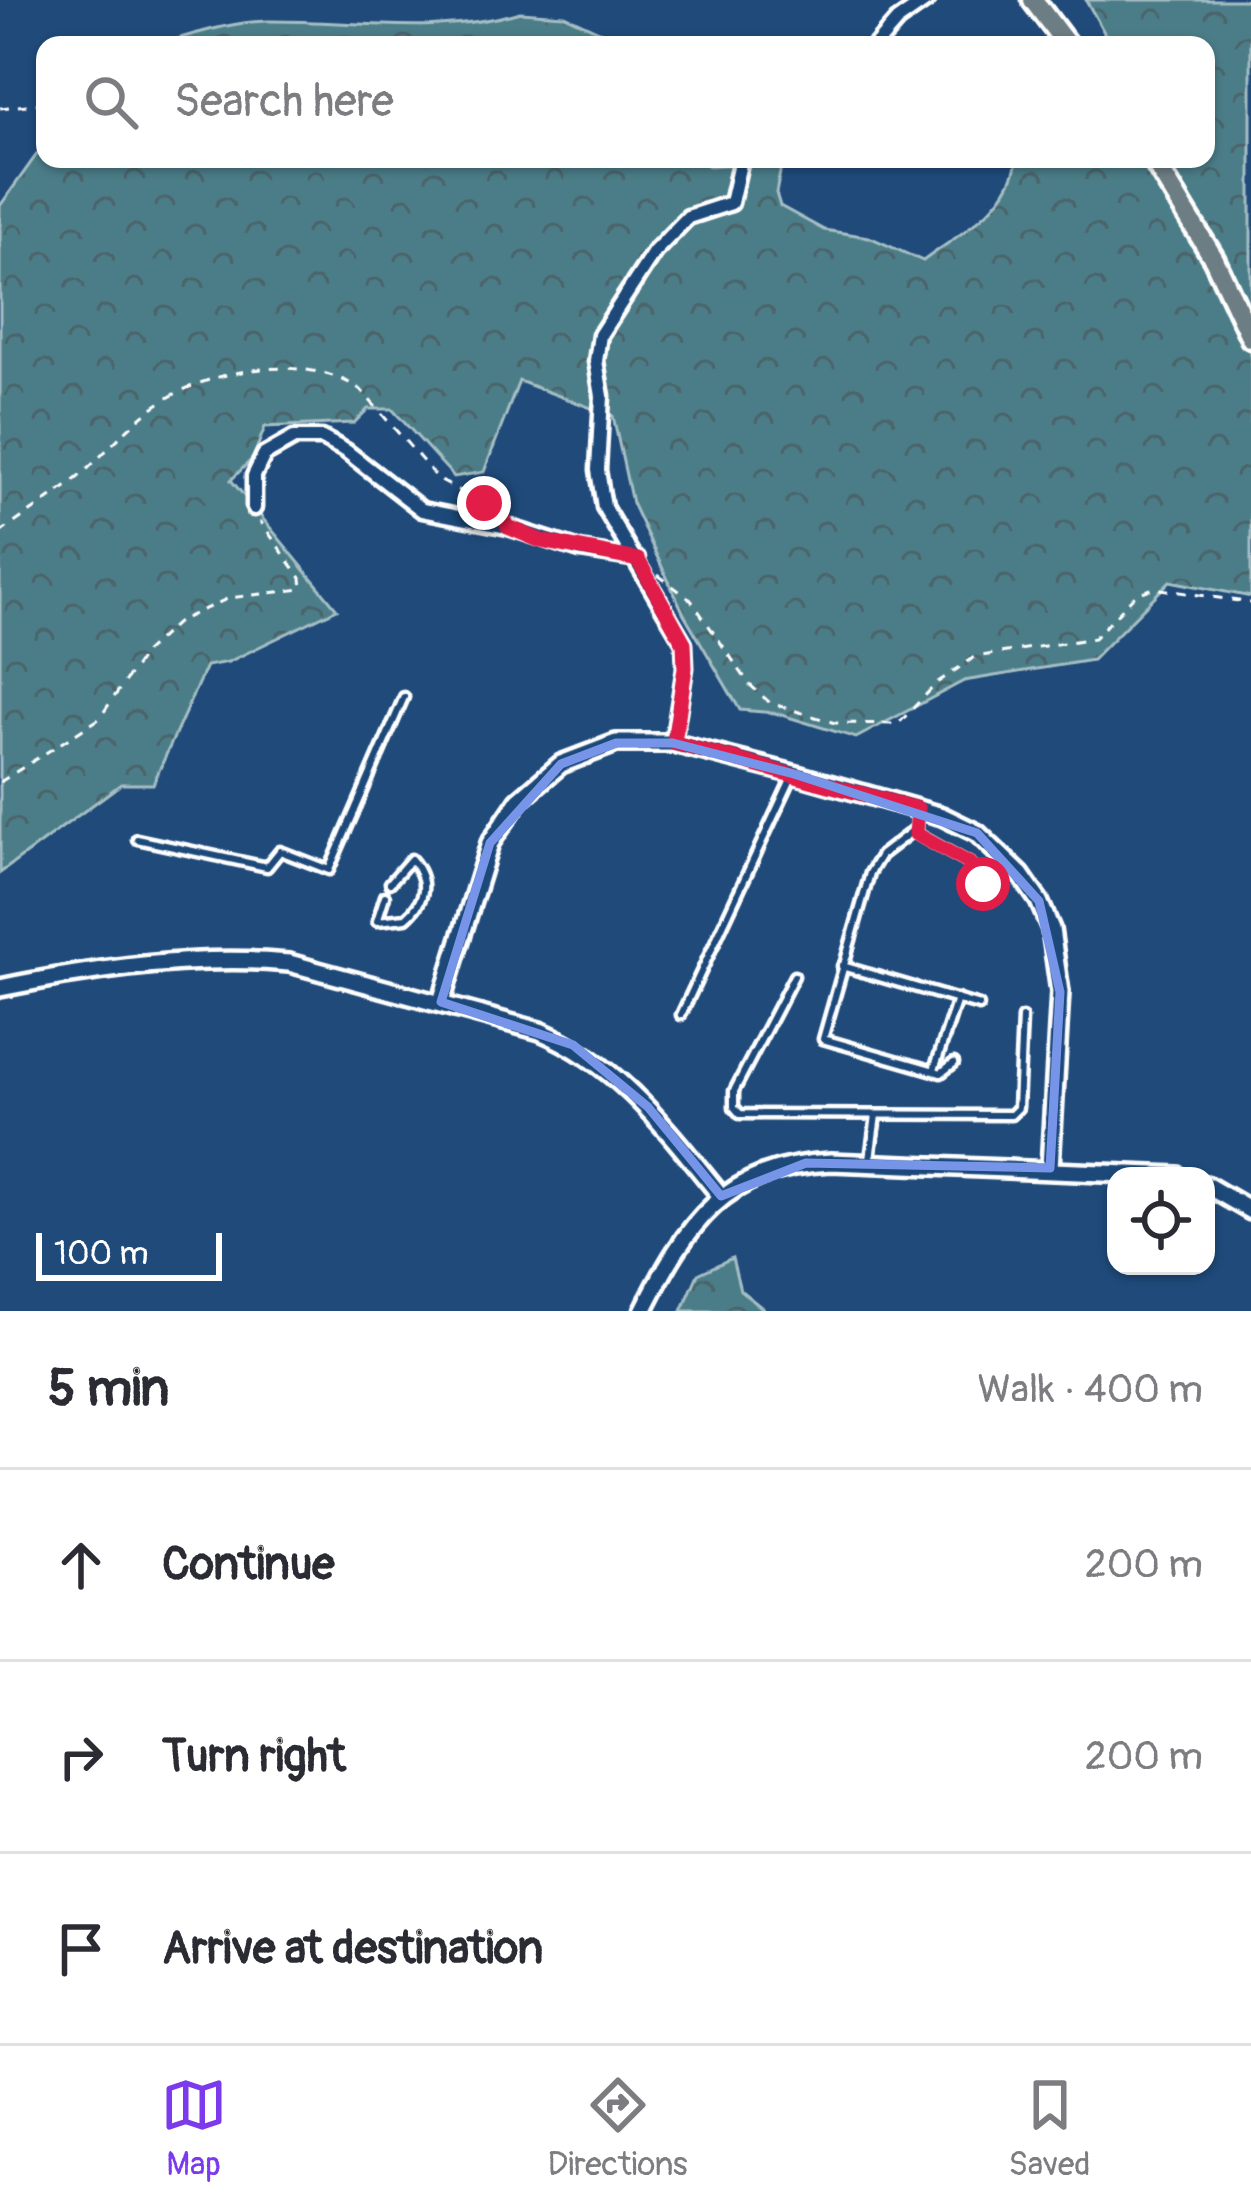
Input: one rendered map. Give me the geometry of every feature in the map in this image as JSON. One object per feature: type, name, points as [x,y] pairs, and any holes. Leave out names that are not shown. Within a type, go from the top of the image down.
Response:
[{"type":"main road","points":[[1033,0],[1060,36]]},
{"type":"main road","points":[[1158,168],[1214,259],[1251,338]]},
{"type":"street","points":[[884,36],[927,0]]},
{"type":"street","points":[[674,743],[684,643],[604,507],[598,470],[602,396],[596,361],[600,335],[654,252],[688,218],[730,203],[739,168]]},
{"type":"street","points":[[254,508],[254,476],[264,455],[294,438],[322,438],[422,510],[638,560]]},
{"type":"street","points":[[441,1002],[490,843],[519,800],[561,764],[616,743],[674,743],[794,774],[918,809],[977,833],[1003,856],[1039,901],[1051,929],[1060,992],[1050,1168]]},
{"type":"street","points":[[0,988],[192,960],[245,959],[289,963],[540,1030],[574,1045],[614,1073],[721,1196]]},
{"type":"street","points":[[643,1311],[674,1250],[721,1196],[806,1163],[1107,1172]]},
{"type":"street","points":[[1215,1190],[1251,1211]]},
{"type":"lane","points":[[137,839],[267,867],[280,851],[329,870],[404,697]]},
{"type":"lane","points":[[682,1015],[794,774]]},
{"type":"lane","points":[[918,809],[916,834],[970,864],[983,884]]},
{"type":"lane","points":[[915,830],[881,855],[870,873],[823,1039],[934,1071],[948,1070],[953,1064]]},
{"type":"lane","points":[[385,896],[376,921],[406,918],[423,896],[420,869],[411,859],[390,883]]},
{"type":"lane","points":[[842,966],[979,1006]]},
{"type":"lane","points":[[794,976],[734,1091],[736,1111],[1002,1117],[1016,1113],[1022,1018]]},
{"type":"lane","points":[[934,1071],[956,999]]},
{"type":"lane","points":[[869,1163],[876,1115]]},
{"type":"path","points":[[0,108],[36,104]]},
{"type":"path","points":[[0,533],[77,478],[165,400],[197,384],[264,369],[312,371],[346,379],[439,480],[502,514],[508,527]]},
{"type":"path","points":[[0,782],[99,719],[145,652],[179,621],[229,598],[302,589],[301,578],[254,508]]},
{"type":"path","points":[[638,560],[691,600],[750,685],[770,703],[855,725],[898,724],[938,682],[975,657],[1094,638],[1136,594],[1154,588],[1251,603]]},
{"type":"highlighted area","points":[[616,743],[673,743],[794,774],[977,833],[1039,901],[1060,992],[1050,1168],[806,1163],[721,1196],[648,1107],[573,1045],[441,1002],[490,843],[561,764]]},
{"type":"green space","points":[[1086,0],[1251,0],[1251,597],[1170,581],[1092,660],[964,681],[856,738],[775,713],[740,710],[684,614],[632,503],[613,416],[519,381],[484,472],[454,477],[392,409],[368,409],[354,423],[265,427],[253,458],[231,480],[337,609],[228,662],[206,666],[153,784],[121,784],[0,873],[0,206],[36,156],[36,168],[781,168],[776,193],[780,206],[824,230],[869,237],[923,261],[994,205],[1015,168],[1215,168],[1215,36],[1106,36]]},
{"type":"green space","points":[[520,12],[564,15],[610,36],[189,36],[253,22],[425,26]]},
{"type":"green space","points":[[732,1258],[740,1290],[766,1311],[682,1311],[698,1274]]},
{"type":"route","points":[[484,503],[502,514],[508,527],[541,541],[638,560],[684,643],[674,743],[918,809],[916,834],[970,864],[983,884]]}]
